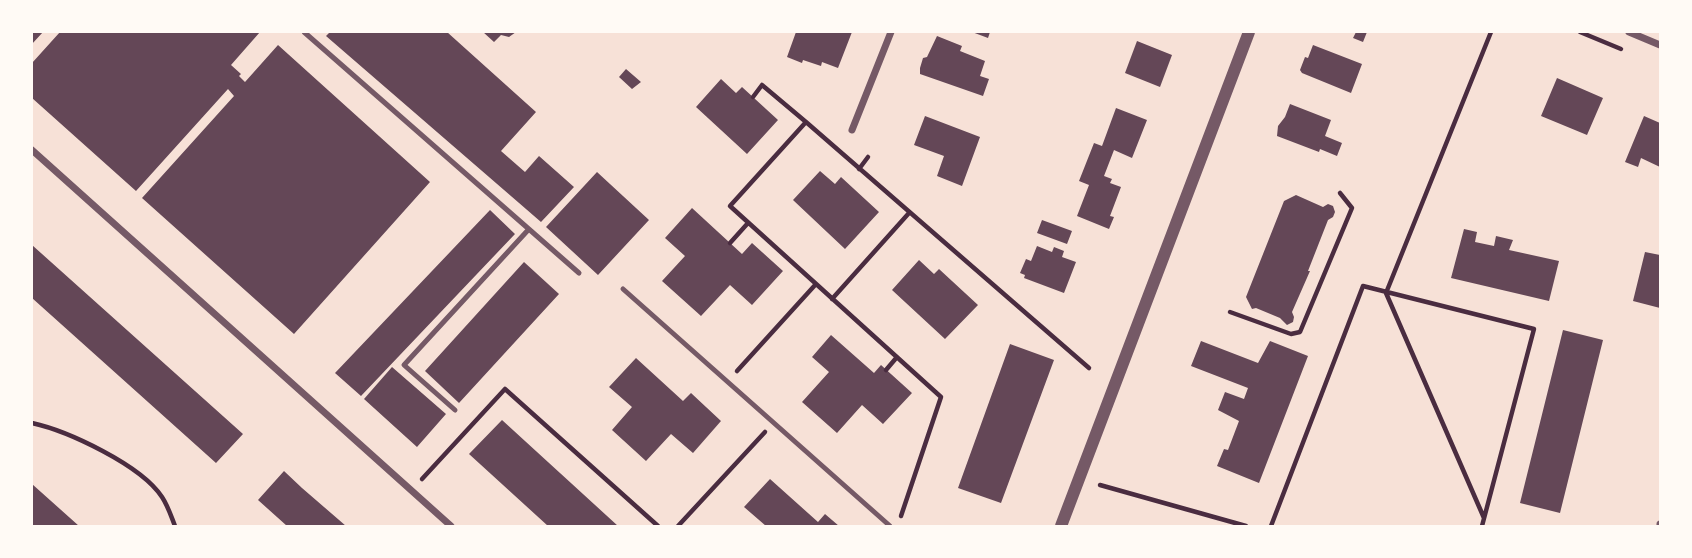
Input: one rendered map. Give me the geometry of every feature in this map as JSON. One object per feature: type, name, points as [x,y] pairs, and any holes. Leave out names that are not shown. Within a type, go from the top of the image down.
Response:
[{"type":"street","points":[[852,130],[891,32]]},
{"type":"street","points":[[1061,527],[1249,32]]},
{"type":"street","points":[[1629,32],[1661,45]]},
{"type":"street","points":[[32,150],[451,527]]},
{"type":"lane","points":[[304,32],[579,273]]},
{"type":"lane","points":[[455,410],[404,365],[529,229]]},
{"type":"lane","points":[[623,289],[890,527]]},
{"type":"path","points":[[1484,517],[1386,293],[1491,32]]},
{"type":"path","points":[[753,97],[762,85],[1089,368]]},
{"type":"path","points":[[806,122],[730,206],[941,397],[897,527]]},
{"type":"path","points":[[859,169],[868,157]]},
{"type":"path","points":[[1230,312],[1291,334],[1300,332],[1352,208],[1340,193]]},
{"type":"path","points":[[832,299],[909,213]]},
{"type":"path","points":[[730,243],[748,223]]},
{"type":"path","points":[[727,382],[816,284]]},
{"type":"path","points":[[1271,527],[1363,286],[1534,330],[1482,527]]},
{"type":"path","points":[[886,370],[897,357]]},
{"type":"path","points":[[421,479],[505,389],[658,527]]},
{"type":"path","points":[[678,527],[773,422]]},
{"type":"path","points":[[32,423],[72,436],[103,451],[138,474],[161,494],[175,527]]},
{"type":"path","points":[[1100,485],[1246,527]]},
{"type":"building","points":[[32,32],[43,32],[32,44]]},
{"type":"building","points":[[60,32],[260,32],[231,65],[245,82],[278,45],[430,182],[294,334],[142,198],[234,96],[228,89],[136,191],[32,98],[32,63]]},
{"type":"building","points":[[330,32],[447,32],[536,112],[501,151],[525,172],[539,156],[574,187],[541,222],[326,36]]},
{"type":"building","points":[[483,32],[516,32],[509,37],[501,35],[494,42]]},
{"type":"building","points":[[796,32],[852,32],[838,68],[822,62],[821,66],[803,60],[802,63],[787,57]]},
{"type":"building","points":[[972,32],[990,32],[988,38]]},
{"type":"building","points":[[1356,32],[1367,32],[1363,42],[1353,38]]},
{"type":"building","points":[[937,36],[962,46],[960,51],[985,61],[980,76],[989,79],[983,96],[920,74],[923,58],[927,57]]},
{"type":"building","points":[[1137,41],[1172,55],[1160,87],[1125,73]]},
{"type":"building","points":[[1313,45],[1362,64],[1351,93],[1302,73],[1300,70],[1305,57],[1308,58]]},
{"type":"building","points":[[626,69],[641,82],[632,89],[619,77]]},
{"type":"building","points":[[1557,78],[1603,98],[1587,135],[1541,116]]},
{"type":"building","points":[[721,79],[736,93],[742,87],[778,120],[747,154],[696,107]]},
{"type":"building","points":[[1290,104],[1331,120],[1325,136],[1342,143],[1337,156],[1277,136],[1278,126]]},
{"type":"building","points":[[1116,108],[1147,120],[1132,158],[1114,150],[1104,176],[1112,179],[1110,183],[1121,187],[1110,216],[1114,217],[1109,229],[1077,216],[1089,185],[1079,181],[1094,143],[1102,146]]},
{"type":"building","points":[[925,116],[980,137],[962,186],[937,176],[944,156],[914,145]]},
{"type":"building","points":[[1644,116],[1660,123],[1660,167],[1641,158],[1638,167],[1625,162]]},
{"type":"building","points":[[820,171],[835,184],[841,177],[879,212],[845,249],[793,200]]},
{"type":"building","points":[[597,172],[649,220],[598,275],[546,227]]},
{"type":"building","points":[[1296,195],[1323,207],[1328,204],[1333,206],[1335,212],[1328,220],[1292,312],[1293,322],[1287,325],[1280,318],[1256,308],[1252,309],[1246,297],[1284,201]]},
{"type":"building","points":[[692,208],[742,254],[752,243],[783,271],[752,305],[730,285],[701,316],[662,281],[685,256],[665,238]]},
{"type":"building","points":[[490,210],[515,234],[361,396],[335,373]]},
{"type":"building","points":[[1042,220],[1072,231],[1067,244],[1037,233]]},
{"type":"building","points":[[1464,229],[1477,232],[1475,242],[1494,246],[1496,236],[1513,240],[1509,250],[1559,261],[1549,301],[1451,278]]},
{"type":"building","points":[[32,245],[243,434],[216,463],[32,298]]},
{"type":"building","points":[[1037,246],[1052,252],[1054,247],[1064,251],[1062,257],[1076,262],[1064,293],[1024,278],[1025,275],[1020,273],[1026,259],[1031,261]]},
{"type":"building","points":[[1645,252],[1660,255],[1660,308],[1633,301]]},
{"type":"building","points":[[919,260],[934,274],[939,269],[978,305],[945,339],[892,290]]},
{"type":"building","points":[[524,262],[559,294],[459,403],[425,371]]},
{"type":"building","points":[[1563,330],[1603,340],[1560,513],[1520,503]]},
{"type":"building","points":[[831,335],[874,373],[881,365],[912,393],[883,424],[862,405],[837,433],[802,402],[829,372],[812,357]]},
{"type":"building","points":[[1201,341],[1258,363],[1270,341],[1308,356],[1259,483],[1217,466],[1224,449],[1228,450],[1239,421],[1218,410],[1225,392],[1244,399],[1248,388],[1191,366]]},
{"type":"building","points":[[1010,344],[1054,360],[1001,503],[958,488]]},
{"type":"building","points":[[636,358],[683,401],[691,393],[721,421],[693,453],[671,434],[646,461],[612,430],[632,407],[609,387]]},
{"type":"building","points":[[392,367],[446,414],[417,447],[364,399]]},
{"type":"building","points":[[502,420],[618,526],[548,526],[469,454]]},
{"type":"building","points":[[284,471],[346,526],[287,526],[258,500]]},
{"type":"building","points":[[770,479],[818,522],[825,514],[839,526],[766,526],[744,507]]},
{"type":"building","points":[[32,484],[79,526],[32,526]]}]
